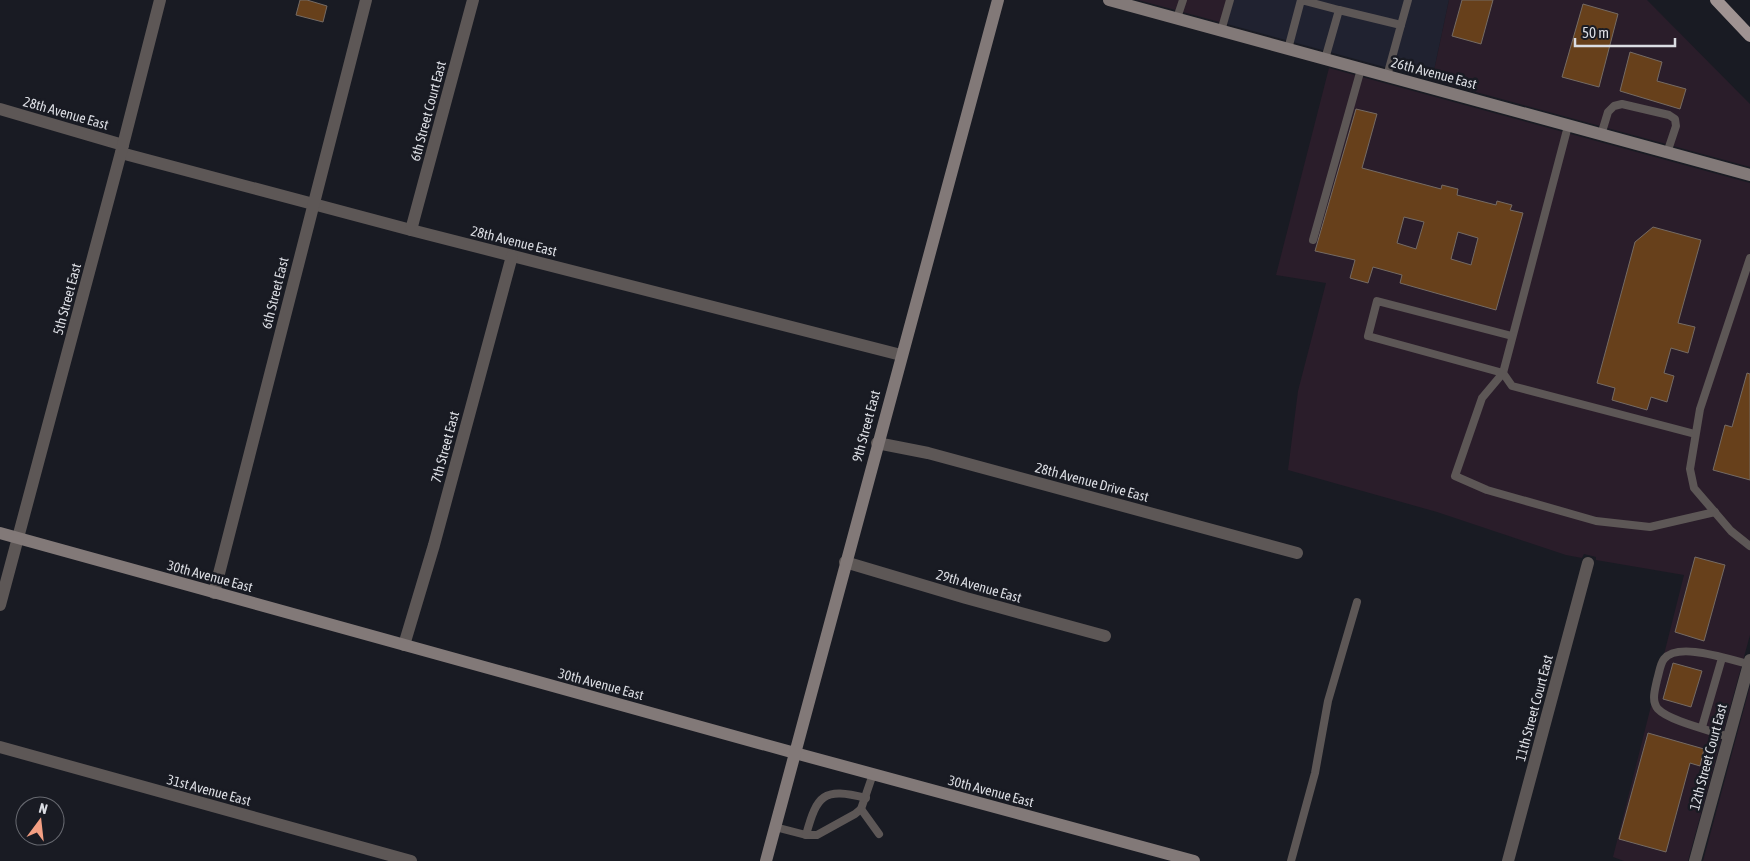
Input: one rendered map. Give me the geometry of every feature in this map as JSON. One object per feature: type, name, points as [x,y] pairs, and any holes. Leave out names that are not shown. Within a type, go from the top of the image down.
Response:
[{"type":"main road","points":[[1716,0],[1750,36]]},
{"type":"street","name":"5th Street East","points":[[0,605],[160,0]]},
{"type":"street","name":"6th Street East","points":[[214,593],[312,204],[366,0]]},
{"type":"street","name":"6th Street Court East","points":[[411,230],[473,0]]},
{"type":"street","name":"9th Street East","points":[[766,861],[877,443],[998,0]]},
{"type":"street","name":"26th Avenue East","points":[[1109,0],[1750,175]]},
{"type":"street","name":"28th Avenue East","points":[[0,109],[122,149],[312,204],[901,355]]},
{"type":"street","name":"7th Street East","points":[[404,645],[434,545],[512,256]]},
{"type":"street","name":"28th Avenue Drive East","points":[[877,443],[938,456],[1297,553]]},
{"type":"street","name":"30th Avenue East","points":[[0,534],[1194,861]]},
{"type":"street","name":"29th Avenue East","points":[[845,562],[966,598],[1105,636]]},
{"type":"street","name":"11th Street Court East","points":[[1508,861],[1588,563]]},
{"type":"street","name":"12th Street Court East","points":[[1695,861],[1750,662]]},
{"type":"street","name":"31st Avenue East","points":[[0,747],[411,861]]},
{"type":"lane","points":[[1177,18],[1182,0]]},
{"type":"lane","points":[[1221,31],[1230,0]]},
{"type":"lane","points":[[1288,49],[1301,0],[1401,25]]},
{"type":"lane","points":[[1387,76],[1408,0]]},
{"type":"lane","points":[[1325,59],[1339,10]]},
{"type":"lane","points":[[1313,240],[1361,69]]},
{"type":"lane","points":[[1601,134],[1608,112],[1614,106],[1622,104],[1669,115],[1675,119],[1676,126],[1667,153]]},
{"type":"lane","points":[[1568,126],[1502,373],[1482,398],[1455,476],[1487,490],[1596,521],[1650,527],[1715,512]]},
{"type":"lane","points":[[1750,258],[1700,409],[1690,470],[1694,488],[1731,532],[1750,546]]},
{"type":"lane","points":[[1512,336],[1378,301],[1368,336],[1502,373],[1512,386],[1696,434]]},
{"type":"lane","points":[[1291,861],[1315,773],[1328,701],[1357,602]]},
{"type":"lane","points":[[1729,737],[1674,718],[1658,710],[1654,701],[1654,692],[1660,669],[1664,658],[1681,651],[1696,651],[1722,658],[1750,662]]},
{"type":"lane","points":[[1702,727],[1722,658]]},
{"type":"lane","points":[[775,828],[806,836],[817,836],[861,809],[873,774]]},
{"type":"lane","points":[[806,836],[812,812],[820,800],[826,796],[838,793],[866,798]]},
{"type":"lane","points":[[861,809],[880,834]]},
{"type":"shaded area","points":[[1138,0],[1233,0],[1227,24]]},
{"type":"shaded area","points":[[1233,0],[1449,0],[1432,80],[1227,24]]},
{"type":"shaded area","points":[[1449,0],[1647,0],[1750,104],[1750,167],[1432,80]]},
{"type":"shaded area","points":[[1329,68],[1750,183],[1750,635],[1688,861],[1624,861],[1613,857],[1684,575],[1596,560],[1596,557],[1584,554],[1582,558],[1566,555],[1437,512],[1288,470],[1298,391],[1326,283],[1276,275]]},
{"type":"shaded area","points":[[1750,686],[1750,861],[1703,861]]},
{"type":"building","points":[[300,0],[307,0],[327,6],[323,22],[296,15]]},
{"type":"building","points":[[1462,0],[1493,0],[1481,44],[1452,36]]},
{"type":"building","points":[[1583,4],[1618,14],[1599,87],[1562,77]]},
{"type":"building","points":[[1630,52],[1662,62],[1657,81],[1686,89],[1680,109],[1620,91]]},
{"type":"building","points":[[1356,109],[1377,114],[1362,168],[1441,189],[1442,185],[1458,189],[1457,195],[1496,205],[1497,201],[1512,205],[1510,210],[1523,213],[1496,310],[1400,283],[1402,275],[1373,267],[1368,283],[1350,278],[1355,260],[1315,251]],"holes":[[[1404,217],[1424,222],[1416,249],[1397,243]],[[1458,232],[1478,238],[1471,265],[1451,259]]]},
{"type":"building","points":[[1653,227],[1701,240],[1678,323],[1695,327],[1688,353],[1671,348],[1664,373],[1674,376],[1667,402],[1651,397],[1647,410],[1612,400],[1615,388],[1597,383],[1635,242]]},
{"type":"building","points":[[1747,373],[1750,374],[1750,480],[1713,470],[1725,425],[1732,427]]},
{"type":"building","points":[[1695,557],[1725,565],[1704,641],[1675,632]]},
{"type":"building","points":[[1673,663],[1702,671],[1691,707],[1663,699]]},
{"type":"building","points":[[1648,733],[1704,749],[1700,766],[1690,763],[1666,852],[1619,839]]}]
